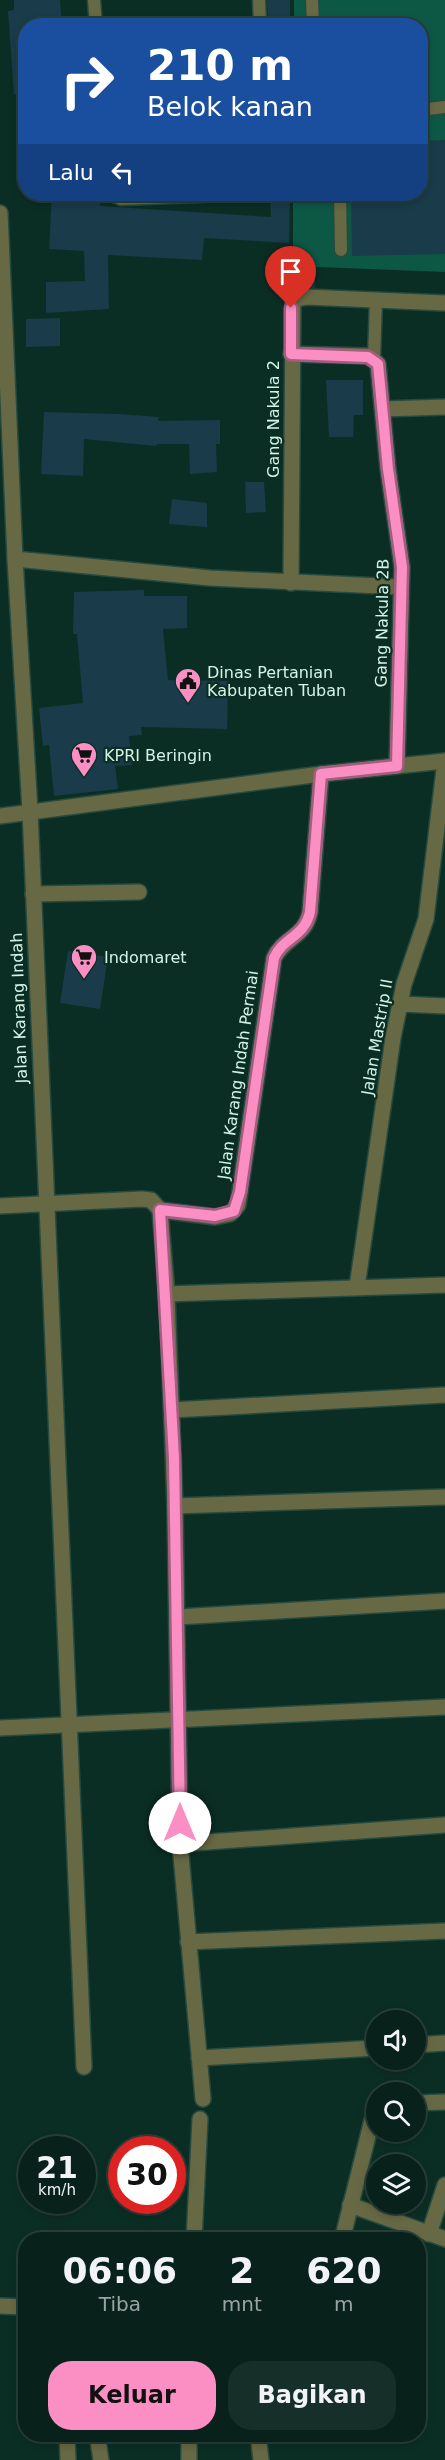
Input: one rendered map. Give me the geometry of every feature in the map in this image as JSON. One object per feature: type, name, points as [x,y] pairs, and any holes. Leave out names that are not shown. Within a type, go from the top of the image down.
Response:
[{"type":"street","name":"Jalan Karang Indah","points":[[0,213],[3,343],[30,812],[45,1203],[71,1724],[84,2067]]},
{"type":"street","name":"Gang Nakula 2","points":[[291,583],[292,303],[296,298],[445,303]]},
{"type":"street","points":[[291,354],[374,358]]},
{"type":"street","name":"Gang Nakula 2B","points":[[374,358],[378,364],[388,469],[400,552],[397,766]]},
{"type":"street","points":[[383,409],[445,407]]},
{"type":"street","points":[[15,559],[210,578],[401,587]]},
{"type":"street","name":"Jalan Mastrip II","points":[[0,816],[321,774],[445,761],[438,884],[400,1004],[357,1287]]},
{"type":"street","name":"Jalan Karang Indah Permai","points":[[0,1206],[142,1199],[151,1200],[160,1210],[215,1216],[230,1214],[237,1205],[274,958],[277,950],[305,928],[310,912],[321,774]]},
{"type":"street","points":[[33,894],[139,892]]},
{"type":"street","points":[[400,1004],[445,1006]]},
{"type":"street","points":[[160,1210],[172,1410],[180,1719],[180,1844],[203,2099]]},
{"type":"street","points":[[166,1294],[445,1285]]},
{"type":"street","points":[[172,1410],[445,1395]]},
{"type":"street","points":[[175,1506],[445,1497]]},
{"type":"street","points":[[178,1617],[445,1601]]},
{"type":"street","points":[[0,1728],[445,1707]]},
{"type":"street","points":[[180,1844],[445,1825]]},
{"type":"street","points":[[188,1942],[445,1931]]},
{"type":"street","points":[[426,2044],[445,2043]]},
{"type":"street","points":[[200,2058],[366,2049]]},
{"type":"street","points":[[426,2103],[445,2102]]},
{"type":"street","points":[[194,2232],[200,2119]]},
{"type":"street","points":[[344,2232],[366,2142]]},
{"type":"street","points":[[429,2234],[445,2185]]},
{"type":"street","points":[[350,2205],[424,2232]]},
{"type":"street","points":[[426,2233],[445,2239]]},
{"type":"street","points":[[0,2306],[18,2307]]},
{"type":"street","points":[[67,2442],[68,2460]]},
{"type":"street","points":[[98,2442],[101,2460]]},
{"type":"street","points":[[189,2442],[189,2460]]},
{"type":"street","points":[[259,2442],[261,2460]]},
{"type":"lane","points":[[94,0],[95,18]]},
{"type":"lane","points":[[259,0],[260,18]]},
{"type":"lane","points":[[312,0],[313,18]]},
{"type":"lane","points":[[428,109],[445,107]]},
{"type":"lane","points":[[340,201],[341,250]]},
{"type":"lane","points":[[374,358],[376,300]]},
{"type":"green space","points":[[294,0],[445,0],[445,272],[293,266],[293,201],[428,201],[428,18],[294,18]]},
{"type":"building","points":[[14,0],[60,0],[61,18],[18,18],[18,94],[14,94],[8,11],[14,10]]},
{"type":"building","points":[[267,0],[290,0],[290,18],[268,18]]},
{"type":"building","points":[[445,140],[445,254],[352,256],[351,201],[428,201],[428,141]]},
{"type":"building","points":[[52,201],[100,201],[100,206],[271,217],[270,201],[290,201],[289,243],[204,238],[202,260],[108,255],[109,309],[46,313],[46,282],[85,281],[84,251],[49,249]]},
{"type":"building","points":[[290,269],[315,269],[315,288],[290,289]]},
{"type":"building","points":[[60,318],[60,346],[26,347],[26,319]]},
{"type":"building","points":[[326,380],[363,380],[363,415],[354,415],[353,437],[329,437]]},
{"type":"building","points":[[44,412],[159,417],[158,421],[220,420],[220,444],[216,444],[217,472],[190,474],[189,444],[157,444],[156,446],[84,439],[83,476],[41,474]]},
{"type":"building","points":[[245,482],[264,482],[266,512],[246,513]]},
{"type":"building","points":[[172,499],[207,503],[207,527],[169,524]]},
{"type":"building","points":[[144,590],[144,596],[187,596],[187,628],[163,629],[168,680],[228,681],[227,729],[141,727],[142,735],[129,736],[132,765],[115,766],[118,789],[54,796],[49,745],[43,746],[39,708],[83,703],[77,634],[73,634],[74,592]]},
{"type":"building","name":"Indomaret","points":[[68,951],[108,957],[100,1009],[60,1003]]},
{"type":"place","name":"Dinas Pertanian Kabupaten Tuban","points":[[188,704]]},
{"type":"place","name":"KPRI Beringin","points":[[84,778]]},
{"type":"place","name":"Indomaret","points":[[84,980]]},
{"type":"route","points":[[180,1823],[179,1638],[174,1458],[160,1210],[215,1216],[224,1216],[234,1211],[240,1192],[274,958],[277,950],[305,928],[310,912],[321,774],[397,766],[402,567],[388,469],[378,364],[374,358],[361,356],[291,354],[291,308]]}]
